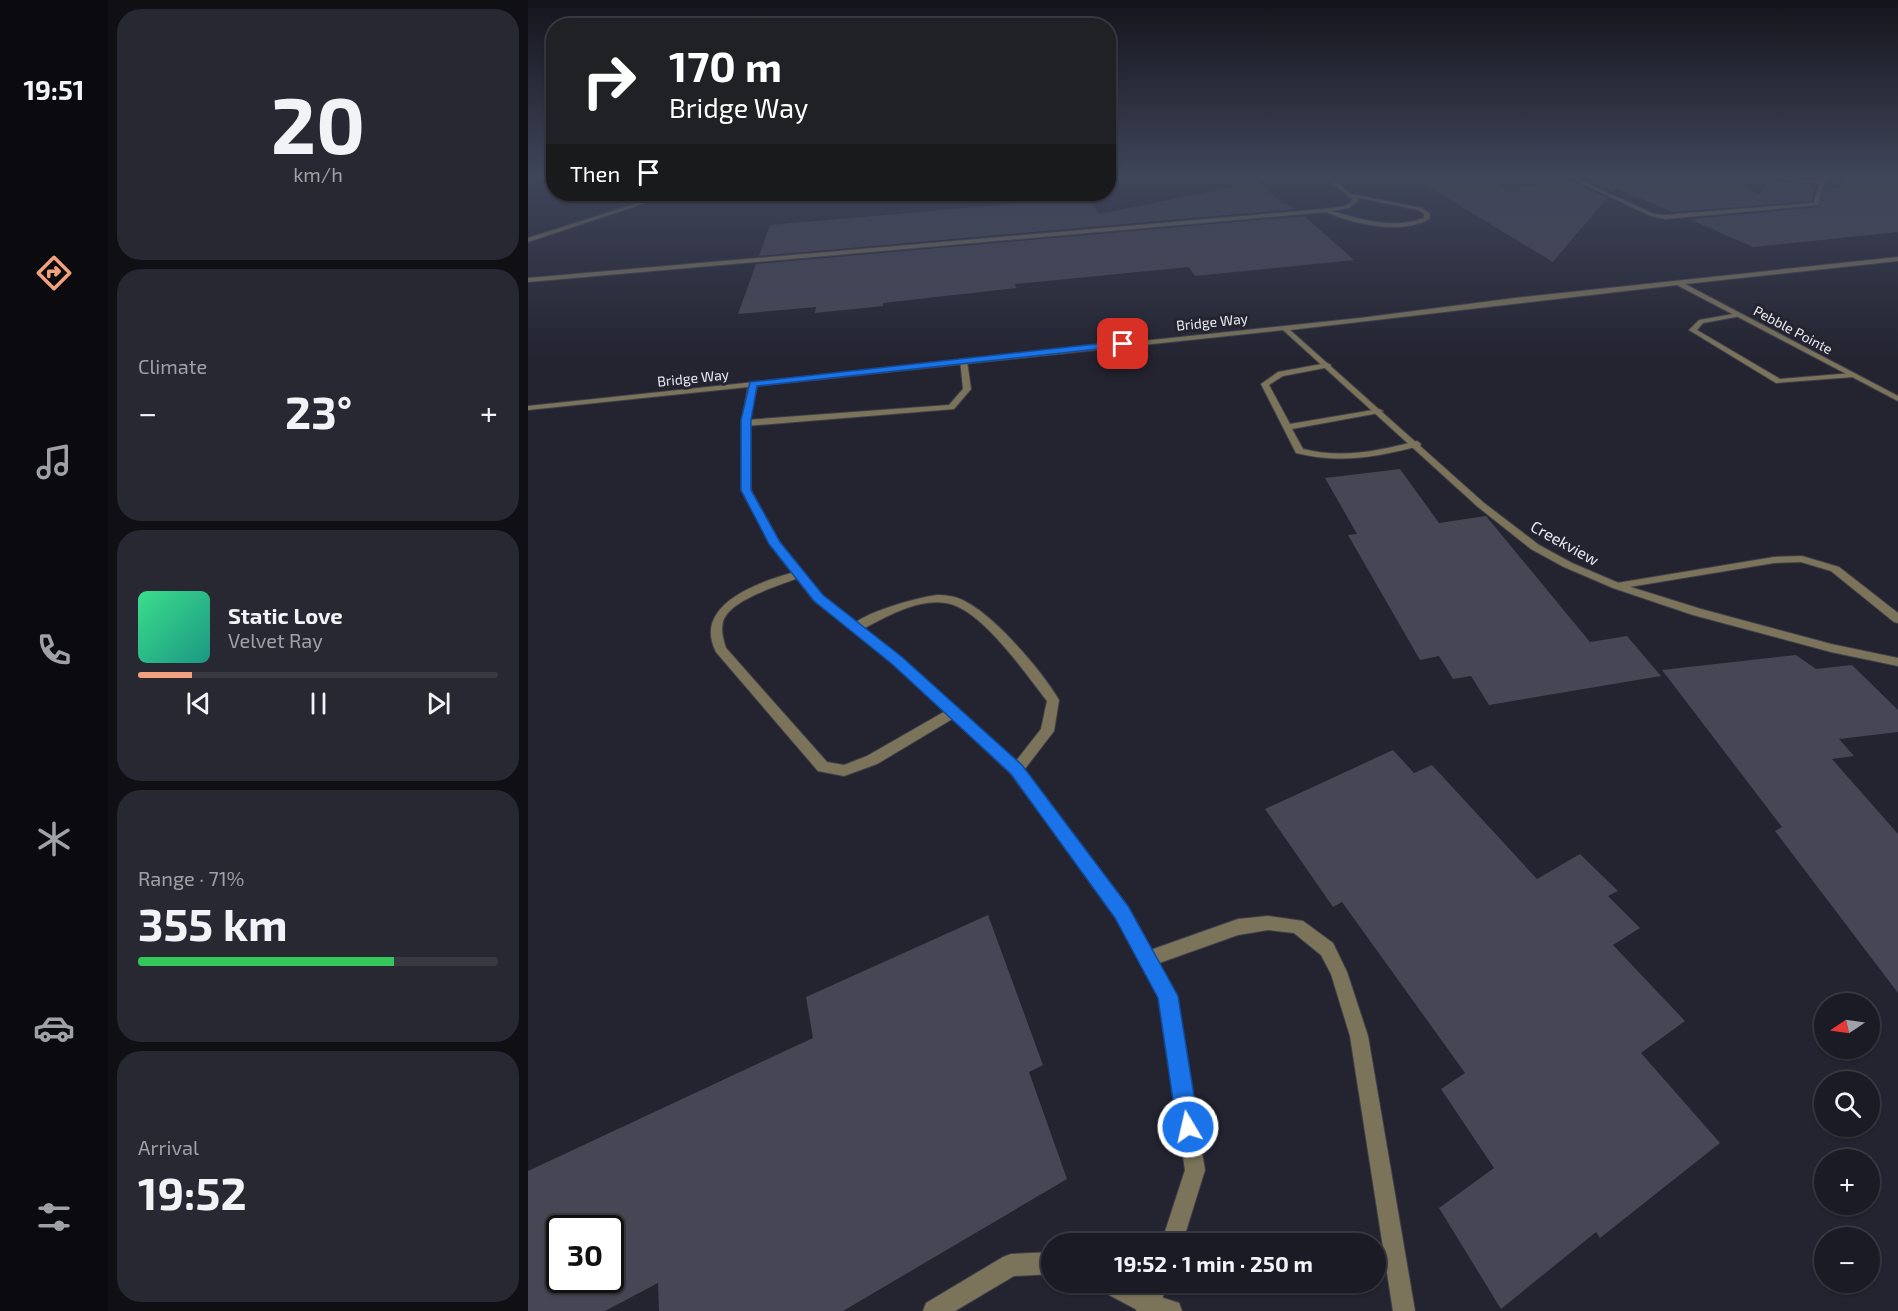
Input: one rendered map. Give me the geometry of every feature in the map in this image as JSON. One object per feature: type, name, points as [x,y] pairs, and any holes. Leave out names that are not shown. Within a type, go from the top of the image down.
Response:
[{"type":"street","points":[[528,280],[1022,237]]},
{"type":"street","name":"Bridge Way","points":[[528,408],[1898,259]]},
{"type":"street","name":"Pebble Pointe","points":[[1678,283],[1898,399]]},
{"type":"street","points":[[1739,315],[1701,321],[1693,330],[1779,381],[1853,375]]},
{"type":"street","name":"Creekview","points":[[1283,327],[1417,444],[1481,505],[1535,547],[1568,565],[1617,586],[1697,612],[1831,648],[1898,662]]},
{"type":"street","points":[[746,423],[951,407],[967,389],[963,361]]},
{"type":"street","points":[[1327,365],[1281,374],[1265,384],[1299,451],[1326,459],[1366,457],[1417,444]]},
{"type":"street","points":[[753,384],[746,423],[746,490],[775,544],[818,598],[897,660],[1016,770],[1122,912],[1168,996],[1194,1170],[1174,1233]]},
{"type":"street","points":[[1287,428],[1379,411]]},
{"type":"street","points":[[1617,586],[1773,560],[1802,559],[1835,569],[1898,619]]},
{"type":"street","points":[[799,574],[738,601],[721,614],[715,633],[720,649],[823,767],[844,771],[872,760],[954,712]]},
{"type":"street","points":[[855,628],[888,612],[922,602],[948,599],[986,618],[1053,700],[1047,731],[1016,770]]},
{"type":"street","points":[[1148,959],[1238,927],[1268,923],[1297,926],[1327,949],[1339,972],[1359,1036],[1404,1311]]},
{"type":"street","points":[[934,1311],[1011,1265],[1041,1264]]},
{"type":"street","points":[[1125,1293],[1148,1308],[1171,1311]]},
{"type":"street","points":[[1148,1308],[1153,1293]]},
{"type":"building","points":[[766,237],[974,237],[759,256]]},
{"type":"building","points":[[1062,237],[1328,237],[1354,260],[1195,276],[1189,267],[1015,284],[1016,288],[883,303],[883,306],[815,313],[816,307],[738,314],[756,264]]},
{"type":"building","points":[[1512,237],[1574,237],[1553,262]]},
{"type":"building","points":[[1731,237],[1848,237],[1753,247]]},
{"type":"building","points":[[1400,469],[1439,523],[1486,516],[1590,642],[1627,636],[1661,676],[1489,705],[1471,676],[1453,679],[1439,656],[1420,660],[1348,535],[1357,534],[1325,478]]},
{"type":"building","points":[[1796,655],[1816,669],[1852,665],[1898,710],[1898,732],[1839,739],[1854,756],[1832,759],[1898,834],[1898,993],[1775,831],[1782,827],[1662,670]]},
{"type":"building","points":[[1393,750],[1414,773],[1432,765],[1537,879],[1580,854],[1618,891],[1608,896],[1640,928],[1613,945],[1685,1021],[1641,1053],[1720,1143],[1600,1238],[1596,1232],[1501,1309],[1439,1208],[1494,1168],[1441,1089],[1465,1073],[1342,902],[1333,907],[1265,809]]},
{"type":"building","points":[[988,915],[1043,1065],[1029,1072],[1067,1179],[843,1311],[659,1311],[658,1283],[605,1311],[528,1311],[528,1171],[813,1038],[806,997]]},
{"type":"route","points":[[1123,344],[753,384],[746,420],[746,490],[775,544],[818,598],[897,660],[1016,770],[1122,912],[1168,996],[1188,1127]]}]
